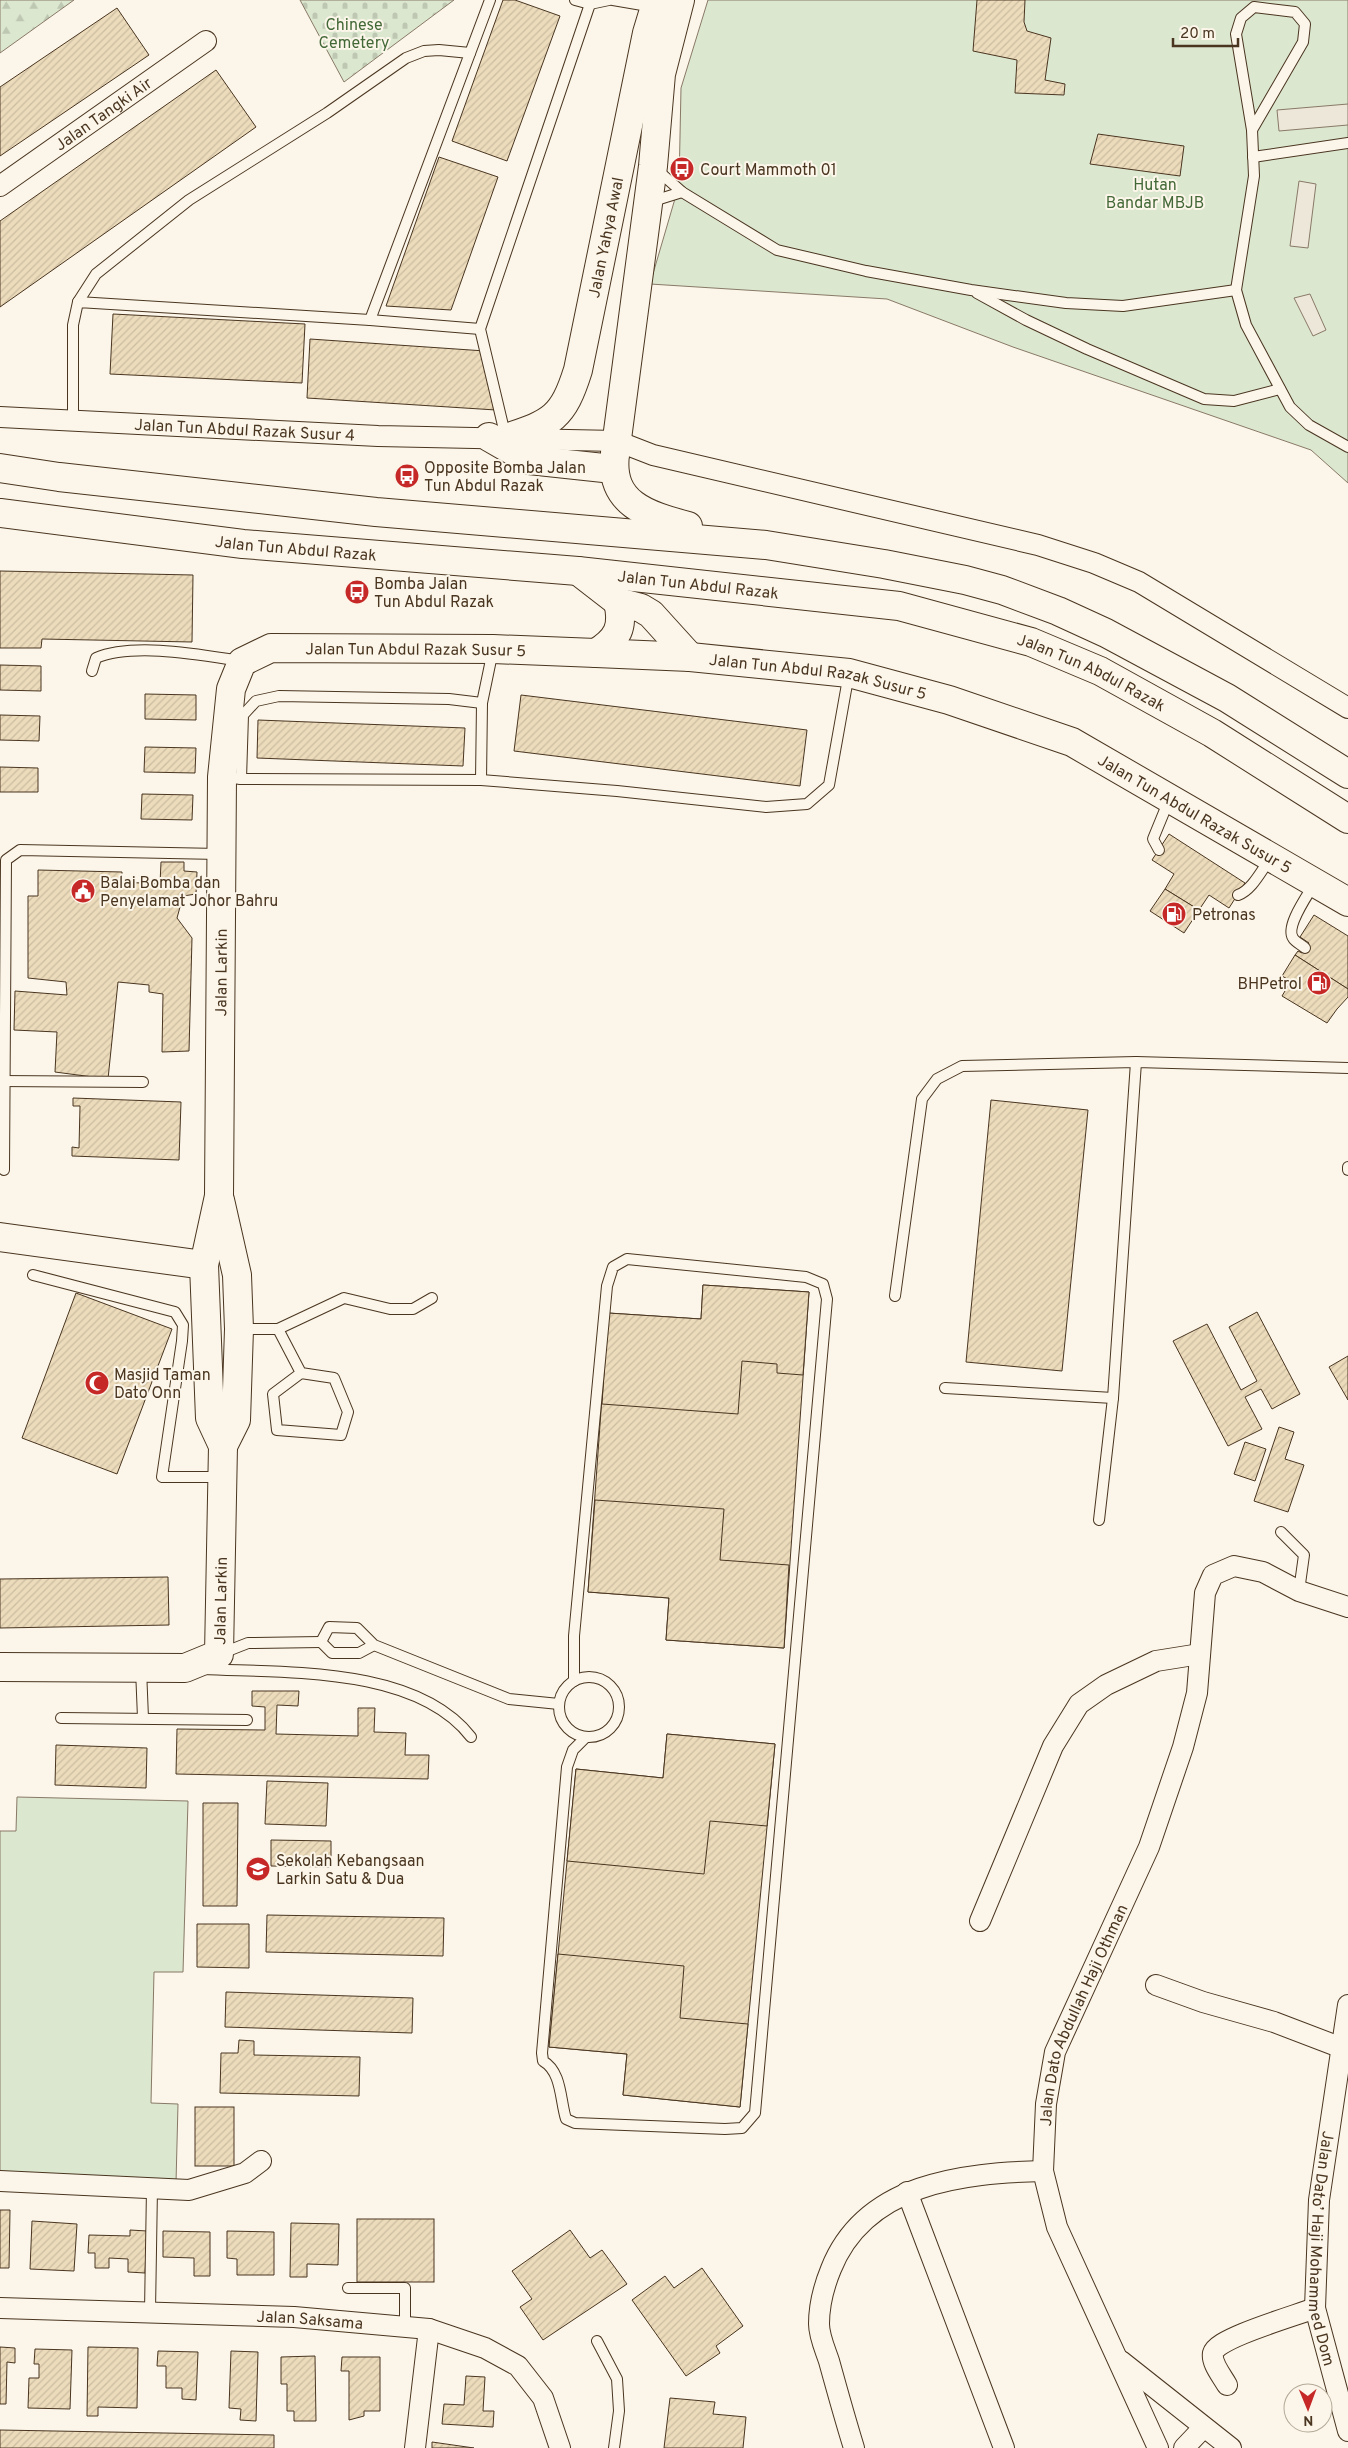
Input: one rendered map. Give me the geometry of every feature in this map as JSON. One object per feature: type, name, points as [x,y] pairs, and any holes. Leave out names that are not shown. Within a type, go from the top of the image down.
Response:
[{"type":"main road","name":"Jalan Yahya Awal","points":[[615,455],[653,166],[661,74],[664,2]]},
{"type":"main road","name":"Jalan Yahya Awal","points":[[497,438],[541,426],[561,408],[572,391],[578,370],[647,34],[664,2]]},
{"type":"main road","points":[[497,438],[529,460],[615,455],[620,491],[639,508],[655,518],[766,545],[965,580],[1002,590],[1058,611],[1106,633],[1227,698],[1348,774]]},
{"type":"main road","points":[[0,468],[59,477],[376,512],[766,545]]},
{"type":"main road","name":"Jalan Tun Abdul Razak","points":[[0,514],[270,546],[578,571],[898,606],[1031,642],[1100,671],[1212,733],[1348,820]]},
{"type":"main road","points":[[578,571],[618,602],[641,608],[651,614],[690,657]]},
{"type":"main road","points":[[596,653],[610,645],[617,634],[621,624],[618,602]]},
{"type":"main road","name":"Jalan Tun Abdul Razak Susur 5","points":[[242,662],[271,648],[493,649],[690,657],[850,673],[949,700],[1072,742],[1272,856],[1348,902]]},
{"type":"main road","name":"Jalan Larkin","points":[[223,1446],[210,1418],[204,1266],[219,1196],[223,854],[232,778],[231,690],[242,662]]},
{"type":"main road","name":"Jalan Larkin","points":[[0,1667],[185,1668],[219,1654],[223,1446],[236,1420],[239,1336],[237,1275],[219,1196]]},
{"type":"main road","points":[[0,1237],[204,1266],[239,1336]]},
{"type":"street","name":"Jalan Tangki Air","points":[[0,186],[206,41]]},
{"type":"street","name":"Jalan Tun Abdul Razak Susur 4","points":[[0,417],[368,435],[497,438]]},
{"type":"street","points":[[615,455],[653,455],[1038,545],[1094,563],[1139,582],[1348,708]]},
{"type":"street","name":"Jalan Dato Abdullah Haji Othman","points":[[1158,2448],[1057,2227],[1043,2171],[1046,2104],[1055,2052],[1149,1847],[1183,1747],[1197,1693],[1205,1593],[1213,1576],[1234,1566],[1263,1572],[1299,1591]]},
{"type":"street","points":[[1299,1591],[1348,1607]]},
{"type":"street","points":[[980,1921],[1053,1746],[1079,1704],[1106,1685],[1156,1661],[1200,1654]]},
{"type":"street","points":[[1156,1985],[1203,2002],[1274,2022],[1342,2048]]},
{"type":"street","name":"Jalan Dato’ Haji Mohammed Dom","points":[[1348,2006],[1319,2200],[1315,2308],[1348,2431]]},
{"type":"street","points":[[0,2181],[189,2190],[214,2184],[245,2173],[261,2162]]},
{"type":"street","points":[[854,2448],[819,2326],[823,2288],[836,2256],[856,2227],[887,2203],[907,2192],[946,2180],[1003,2172],[1043,2171]]},
{"type":"street","points":[[907,2192],[1004,2448]]},
{"type":"street","name":"Jalan Saksama","points":[[0,2308],[150,2311],[294,2317],[429,2329],[485,2348],[518,2366],[543,2398],[560,2448]]},
{"type":"street","points":[[1227,2384],[1214,2360],[1213,2355],[1217,2346],[1236,2335],[1315,2308]]},
{"type":"street","points":[[415,2448],[429,2329]]},
{"type":"street","points":[[1117,2357],[1203,2428],[1231,2448]]},
{"type":"street","points":[[1184,2448],[1203,2428]]},
{"type":"lane","points":[[370,320],[490,0]]},
{"type":"lane","points":[[575,0],[590,4],[609,0]]},
{"type":"lane","points":[[614,0],[664,2]]},
{"type":"lane","points":[[497,438],[480,329],[590,4]]},
{"type":"lane","points":[[1252,130],[1303,42],[1305,24],[1295,12],[1254,7],[1241,18],[1236,34],[1252,130],[1254,176],[1236,290],[1246,325],[1290,407],[1309,425],[1348,446]]},
{"type":"lane","points":[[73,420],[73,326],[78,302],[96,274],[189,200],[327,113],[406,58],[424,51],[439,50],[470,53]]},
{"type":"lane","points":[[1253,157],[1348,143]]},
{"type":"lane","points":[[653,166],[682,192],[777,250],[866,271],[1066,304],[1123,306],[1236,290]]},
{"type":"lane","points":[[648,203],[682,192]]},
{"type":"lane","points":[[972,290],[1060,337],[1204,400],[1234,401],[1280,389]]},
{"type":"lane","points":[[78,302],[370,320],[480,329]]},
{"type":"lane","points":[[482,780],[482,703],[493,649]]},
{"type":"lane","points":[[92,671],[96,658],[118,651],[196,654],[242,662]]},
{"type":"lane","points":[[482,703],[449,699],[279,696],[256,701],[243,716],[232,778],[482,780],[617,790],[766,807],[807,804],[829,785],[850,673]]},
{"type":"lane","points":[[1159,850],[1153,839],[1170,798]]},
{"type":"lane","points":[[4,1170],[2,1081],[6,860],[20,850],[223,854]]},
{"type":"lane","points":[[1238,895],[1250,886],[1272,856]]},
{"type":"lane","points":[[1306,948],[1293,938],[1290,930],[1292,922],[1316,882]]},
{"type":"lane","points":[[895,1296],[922,1099],[937,1079],[962,1066],[1136,1062],[1348,1068]]},
{"type":"lane","points":[[1099,1520],[1113,1398],[1136,1062]]},
{"type":"lane","points":[[2,1081],[143,1082]]},
{"type":"lane","points":[[574,1681],[574,1636],[607,1286],[612,1267],[627,1260],[806,1277],[822,1284],[827,1299],[755,2113],[742,2128],[725,2129],[575,2123],[566,2119],[556,2076],[551,2066],[543,2061],[542,2054],[567,1767],[573,1750],[586,1737]]},
{"type":"lane","points":[[33,1274],[175,1312],[183,1326],[182,1341],[162,1477],[222,1477]]},
{"type":"lane","points":[[239,1336],[278,1329],[344,1298],[390,1309],[413,1309],[432,1298]]},
{"type":"lane","points":[[278,1329],[301,1373]]},
{"type":"lane","points":[[301,1373],[334,1378],[348,1412],[341,1435],[277,1430],[273,1394],[301,1373]]},
{"type":"lane","points":[[945,1388],[1113,1398]]},
{"type":"lane","points":[[1281,1532],[1304,1555],[1299,1591]]},
{"type":"lane","points":[[321,1642],[328,1627],[357,1628],[374,1645],[509,1699],[559,1704]]},
{"type":"lane","points":[[219,1654],[248,1643],[321,1642],[332,1653],[359,1653],[374,1645]]},
{"type":"lane","points":[[185,1668],[333,1676],[367,1680],[424,1701],[461,1724],[471,1738]]},
{"type":"lane","points":[[141,1669],[143,1718]]},
{"type":"lane","points":[[592,1678],[601,1680],[609,1685],[618,1701],[616,1719],[611,1727],[595,1736],[586,1737],[569,1730],[563,1722],[559,1704],[561,1695],[574,1681],[592,1678]]},
{"type":"lane","points":[[61,1718],[247,1720]]},
{"type":"lane","points":[[150,2311],[152,2188]]},
{"type":"lane","points":[[348,2288],[405,2288],[406,2327]]},
{"type":"lane","points":[[597,2341],[618,2379],[619,2411],[614,2448]]},
{"type":"green space","points":[[0,0],[74,0],[0,53]]},
{"type":"green space","name":"Chinese Cemetery","points":[[300,0],[454,0],[344,82]]},
{"type":"green space","name":"Hutan Bandar MBJB","points":[[708,0],[1348,0],[1348,483],[1311,450],[1013,347],[887,299],[650,284],[679,185],[681,88]]},
{"type":"green space","points":[[17,1797],[188,1801],[183,1972],[154,1972],[151,2103],[178,2104],[176,2183],[0,2179],[0,1831],[16,1831]]},
{"type":"shaded area","points":[[1348,104],[1348,125],[1279,131],[1277,110]]},
{"type":"shaded area","points":[[1299,181],[1316,184],[1308,248],[1290,246]]},
{"type":"shaded area","points":[[1310,294],[1326,330],[1313,336],[1294,298]]},
{"type":"building","points":[[503,0],[515,0],[560,16],[507,161],[452,141]]},
{"type":"building","points":[[977,0],[1025,0],[1024,22],[1027,31],[1051,38],[1045,80],[1065,84],[1064,95],[1015,93],[1017,60],[973,51]]},
{"type":"building","points":[[117,8],[149,55],[0,156],[0,87]]},
{"type":"building","points":[[216,70],[256,127],[0,307],[0,221]]},
{"type":"building","points":[[1098,134],[1184,146],[1180,176],[1090,164]]},
{"type":"building","points":[[439,157],[498,177],[451,310],[386,306]]},
{"type":"building","points":[[113,314],[305,324],[302,383],[110,374]]},
{"type":"building","points":[[310,339],[485,351],[496,410],[307,398]]},
{"type":"building","points":[[0,571],[193,575],[192,642],[42,639],[41,648],[0,648]]},
{"type":"building","points":[[0,665],[41,666],[41,691],[0,690]]},
{"type":"building","points":[[145,694],[196,695],[196,720],[145,719]]},
{"type":"building","points":[[521,695],[807,730],[800,786],[514,751]]},
{"type":"building","points":[[0,715],[40,716],[39,741],[0,740]]},
{"type":"building","points":[[258,720],[465,728],[463,766],[257,758]]},
{"type":"building","points":[[145,747],[196,748],[195,773],[144,772]]},
{"type":"building","points":[[0,767],[38,768],[38,792],[0,792]]},
{"type":"building","points":[[142,794],[193,795],[192,820],[141,819]]},
{"type":"building","points":[[1169,834],[1245,883],[1229,908],[1209,895],[1199,910],[1165,889],[1174,874],[1152,860]]},
{"type":"building","points":[[161,862],[184,862],[184,871],[197,872],[196,894],[183,896],[177,918],[192,938],[189,1051],[162,1052],[163,994],[149,992],[149,985],[118,982],[108,1079],[55,1072],[57,1032],[14,1030],[15,991],[67,995],[66,982],[28,978],[28,896],[38,896],[38,870],[122,872],[122,882],[160,884]]},
{"type":"building","points":[[1165,889],[1199,910],[1184,933],[1150,911]]},
{"type":"building","points":[[1314,915],[1348,936],[1348,989],[1295,955],[1298,951],[1302,953],[1309,943],[1300,937]]},
{"type":"building","points":[[1295,955],[1348,989],[1348,997],[1327,1023],[1282,996],[1291,981],[1282,976]]},
{"type":"building","points":[[73,1098],[181,1102],[179,1160],[72,1156],[72,1147],[79,1148],[80,1106],[73,1106]]},
{"type":"building","points":[[991,1100],[1088,1110],[1062,1371],[966,1362]]},
{"type":"building","points":[[703,1285],[809,1292],[784,1648],[666,1640],[669,1598],[588,1592],[608,1313],[701,1319]]},
{"type":"building","points":[[703,1285],[809,1292],[803,1375],[777,1373],[777,1364],[742,1361],[738,1414],[602,1404],[608,1313],[701,1319]]},
{"type":"building","name":"Masjid Taman Dato Onn","points":[[76,1293],[172,1329],[117,1474],[22,1438]]},
{"type":"building","points":[[1257,1312],[1300,1394],[1272,1409],[1261,1389],[1245,1397],[1262,1429],[1228,1446],[1173,1341],[1207,1324],[1241,1390],[1257,1381],[1229,1327]]},
{"type":"building","points":[[1348,1356],[1348,1400],[1329,1367]]},
{"type":"building","points":[[1279,1427],[1294,1432],[1285,1459],[1304,1465],[1288,1512],[1254,1501]]},
{"type":"building","points":[[1245,1442],[1266,1449],[1255,1481],[1234,1474]]},
{"type":"building","points":[[595,1500],[724,1509],[720,1560],[789,1565],[784,1648],[666,1640],[669,1598],[588,1592]]},
{"type":"building","points":[[168,1577],[169,1625],[0,1628],[0,1579]]},
{"type":"building","points":[[252,1691],[299,1691],[298,1706],[277,1705],[276,1734],[358,1736],[358,1708],[375,1708],[374,1732],[406,1733],[405,1755],[429,1755],[428,1779],[176,1774],[177,1729],[265,1730],[265,1707],[252,1706]]},
{"type":"building","points":[[667,1734],[775,1744],[740,2107],[623,2095],[627,2054],[549,2047],[576,1769],[663,1778]]},
{"type":"building","points":[[667,1734],[775,1744],[767,1826],[710,1821],[704,1874],[567,1861],[576,1769],[663,1778]]},
{"type":"building","points":[[56,1745],[147,1748],[146,1788],[55,1785]]},
{"type":"building","points":[[267,1781],[328,1783],[326,1826],[265,1824]]},
{"type":"building","points":[[203,1803],[238,1803],[237,1906],[203,1906]]},
{"type":"building","points":[[271,1840],[331,1841],[331,1867],[271,1866]]},
{"type":"building","points":[[267,1915],[444,1918],[443,1956],[266,1952]]},
{"type":"building","points":[[197,1924],[249,1924],[249,1968],[197,1967]]},
{"type":"building","points":[[558,1954],[684,1966],[680,2018],[748,2024],[740,2107],[623,2095],[627,2054],[549,2047]]},
{"type":"building","points":[[226,1992],[413,1998],[412,2033],[225,2027]]},
{"type":"building","points":[[239,2040],[254,2041],[254,2055],[360,2057],[359,2096],[220,2093],[221,2053],[238,2053]]},
{"type":"building","points":[[195,2107],[234,2107],[234,2166],[195,2166]]},
{"type":"building","points":[[0,2210],[10,2210],[9,2268],[0,2268]]},
{"type":"building","points":[[357,2219],[434,2219],[434,2282],[357,2282]]},
{"type":"building","points":[[32,2221],[77,2224],[74,2271],[30,2269]]},
{"type":"building","points":[[291,2223],[339,2224],[338,2265],[307,2264],[307,2277],[290,2277]]},
{"type":"building","points":[[130,2230],[147,2231],[145,2273],[128,2272],[128,2259],[109,2258],[109,2268],[95,2268],[95,2253],[88,2253],[89,2235],[130,2236]]},
{"type":"building","points":[[570,2230],[590,2258],[602,2250],[627,2284],[543,2340],[520,2307],[532,2299],[512,2271]]},
{"type":"building","points":[[163,2231],[210,2232],[210,2276],[194,2276],[194,2258],[163,2257]]},
{"type":"building","points":[[227,2231],[274,2232],[274,2275],[237,2275],[237,2259],[227,2258]]},
{"type":"building","points":[[702,2268],[743,2326],[716,2346],[720,2353],[686,2376],[632,2300],[665,2276],[674,2288]]},
{"type":"building","points":[[0,2347],[15,2348],[15,2363],[7,2362],[6,2404],[0,2404]]},
{"type":"building","points":[[88,2347],[138,2348],[137,2408],[98,2407],[98,2416],[87,2416]]},
{"type":"building","points":[[35,2349],[72,2350],[70,2409],[28,2408],[29,2378],[39,2378],[39,2364],[34,2364]]},
{"type":"building","points":[[158,2351],[198,2352],[196,2400],[182,2399],[182,2388],[166,2388],[166,2366],[157,2366]]},
{"type":"building","points":[[231,2351],[258,2352],[256,2421],[240,2420],[241,2409],[229,2408]]},
{"type":"building","points":[[315,2356],[316,2421],[294,2421],[294,2411],[287,2411],[287,2384],[281,2384],[281,2357]]},
{"type":"building","points":[[342,2357],[380,2357],[380,2411],[364,2411],[364,2416],[349,2420],[349,2371],[341,2371]]},
{"type":"building","points":[[466,2376],[485,2377],[483,2411],[494,2411],[493,2427],[442,2424],[444,2404],[464,2405]]},
{"type":"building","points":[[670,2398],[715,2402],[713,2414],[746,2417],[743,2448],[664,2448]]},
{"type":"building","points":[[0,2430],[274,2435],[274,2448],[0,2448]]},
{"type":"building","points":[[432,2442],[474,2448],[432,2448]]},
{"type":"place","name":"Court Mammoth 01","points":[[682,169]]},
{"type":"place","name":"Opposite Bomba Jalan Tun Abdul Razak","points":[[407,476]]},
{"type":"place","name":"Bomba Jalan Tun Abdul Razak","points":[[357,592]]},
{"type":"place","name":"Balai Bomba dan Penyelamat Johor Bahru","points":[[83,891]]},
{"type":"place","name":"Petronas","points":[[1174,914]]},
{"type":"place","name":"BHPetrol","points":[[1319,983]]},
{"type":"place","name":"Masjid Taman Dato Onn","points":[[97,1383]]},
{"type":"place","name":"Sekolah Kebangsaan Larkin Satu & Dua","points":[[258,1869]]}]
